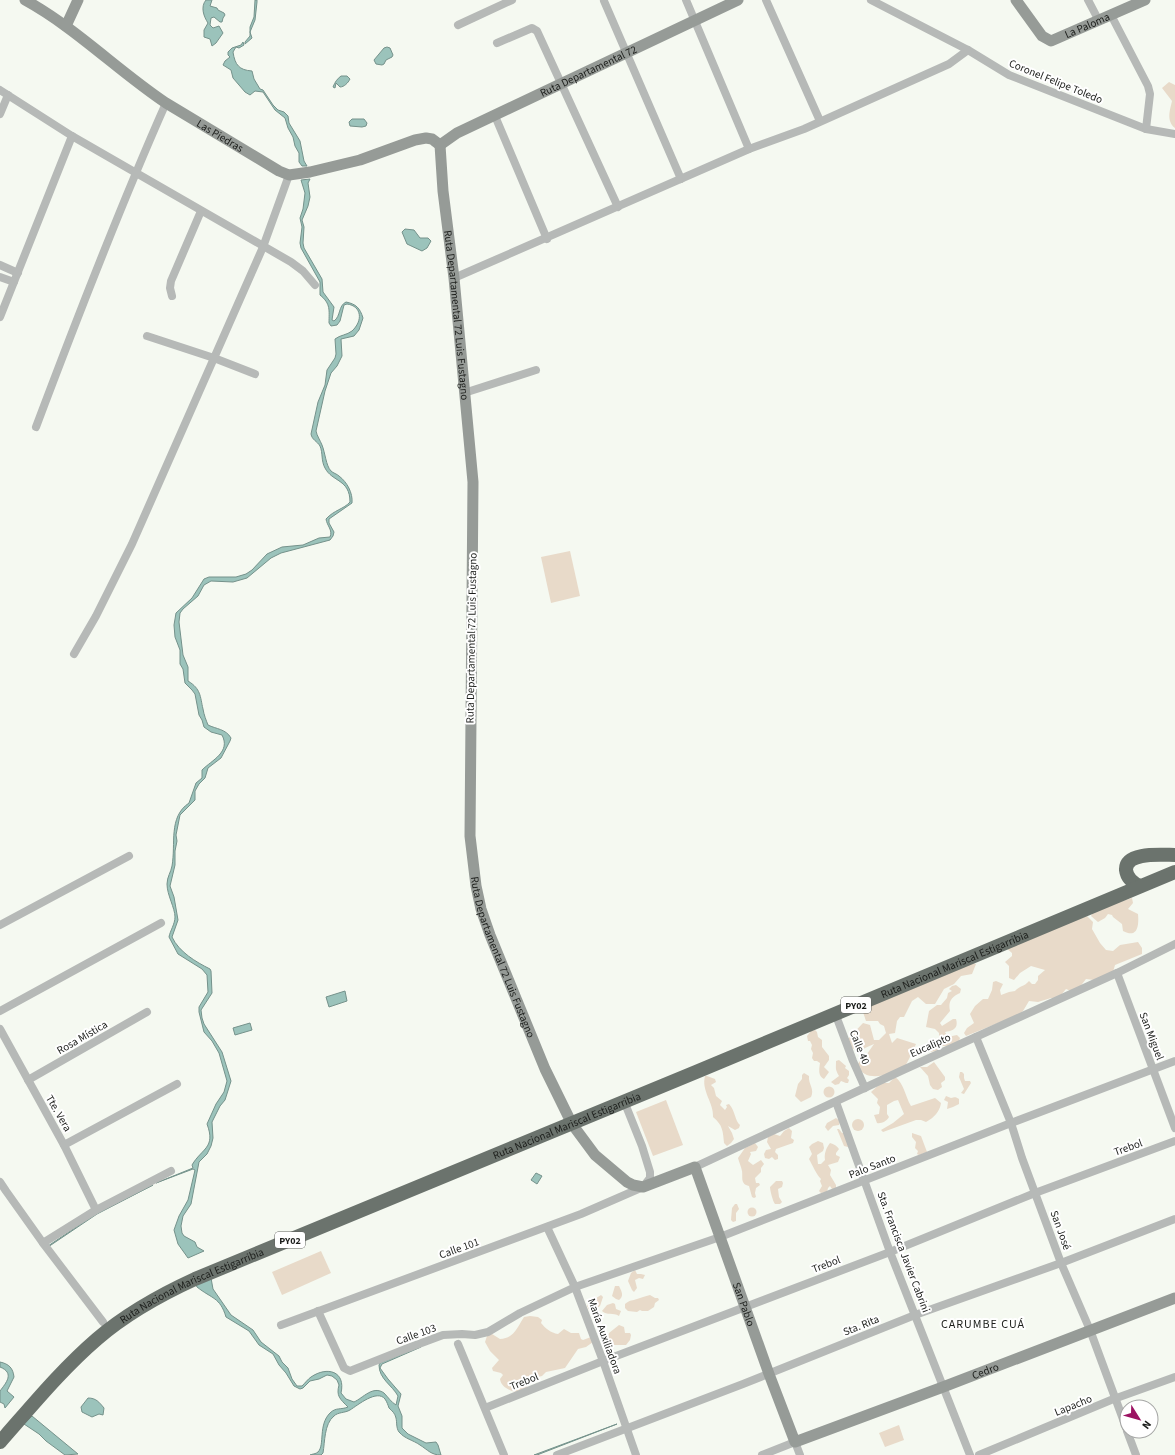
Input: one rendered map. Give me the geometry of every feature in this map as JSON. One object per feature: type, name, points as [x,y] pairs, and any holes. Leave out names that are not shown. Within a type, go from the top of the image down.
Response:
[{"type":"highway","points":[[1135,883],[1126,872],[1126,867],[1134,858],[1140,856],[1175,855]]},
{"type":"highway","name":"Ruta Nacional Mariscal Estigarribia","points":[[34,1398],[76,1345],[103,1322],[133,1300],[160,1286],[190,1272],[570,1119],[624,1101],[836,1013],[1135,883],[1175,862]]},
{"type":"highway","name":"Ruta Nacional Mariscal Estigarribia","points":[[0,1442],[5,1428],[78,1356],[97,1339],[138,1309],[166,1293],[570,1119],[1135,883],[1175,872]]},
{"type":"street","name":"Las Piedras","points":[[25,0],[66,26],[151,93],[166,103],[279,171],[293,175]]},
{"type":"street","points":[[66,26],[78,0]]},
{"type":"street","points":[[458,25],[512,0]]},
{"type":"street","points":[[686,0],[749,149]]},
{"type":"street","name":"Ruta Departamental 72","points":[[440,145],[457,133],[738,0]]},
{"type":"street","points":[[766,0],[820,122]]},
{"type":"street","name":"Coronel Felipe Toledo","points":[[871,0],[968,50],[1010,75],[1146,129],[1175,134]]},
{"type":"street","name":"La Paloma","points":[[1016,0],[1042,36],[1051,41],[1145,0]]},
{"type":"street","points":[[1088,0],[1099,21]]},
{"type":"street","points":[[604,1],[681,179]]},
{"type":"street","points":[[1111,15],[1148,86],[1150,94],[1146,129]]},
{"type":"street","points":[[497,43],[532,28],[537,31],[618,207]]},
{"type":"street","points":[[454,278],[749,149],[820,122],[949,64],[968,50]]},
{"type":"street","points":[[0,90],[72,136],[297,267],[303,271],[315,285]]},
{"type":"street","points":[[0,114],[8,95]]},
{"type":"street","points":[[36,427],[81,307],[135,173],[166,103]]},
{"type":"street","points":[[495,116],[546,238]]},
{"type":"street","points":[[0,317],[72,136]]},
{"type":"street","points":[[74,654],[96,616],[132,544],[293,175],[360,160],[415,140],[426,138],[432,139],[440,145]]},
{"type":"street","name":"Ruta Departamental 72 Luis Fustagno","points":[[440,145],[443,191],[454,278],[473,482],[470,836],[476,886],[481,909],[505,975],[545,1069],[570,1119],[595,1155],[627,1182],[643,1187]]},
{"type":"street","points":[[172,296],[170,288],[171,281],[201,211]]},
{"type":"street","points":[[0,265],[18,273]]},
{"type":"street","points":[[0,277],[14,282]]},
{"type":"street","points":[[147,336],[214,358],[255,374]]},
{"type":"street","points":[[464,393],[536,370]]},
{"type":"street","points":[[0,925],[129,856]]},
{"type":"street","points":[[0,1011],[161,923]]},
{"type":"street","name":"Eucalipto","points":[[695,1167],[1117,973],[1175,944]]},
{"type":"street","name":"San Miguel","points":[[1117,973],[1175,1128]]},
{"type":"street","name":"Rosa Mística","points":[[28,1080],[147,1012]]},
{"type":"street","name":"Calle 40","points":[[836,1013],[853,1061],[866,1088]]},
{"type":"street","name":"Tte. Vera","points":[[0,1029],[64,1144],[96,1210]]},
{"type":"street","name":"San José","points":[[976,1037],[1011,1123],[1061,1263],[1090,1330],[1119,1407]]},
{"type":"street","name":"Palo Santo","points":[[575,1287],[720,1237],[1011,1123],[1175,1061]]},
{"type":"street","points":[[64,1144],[177,1084]]},
{"type":"street","points":[[624,1101],[642,1146],[650,1172],[650,1178],[643,1187]]},
{"type":"street","name":"Sta. Francisca Javier Cabrini","points":[[836,1102],[890,1252],[970,1455]]},
{"type":"street","name":"Trebol","points":[[485,1408],[744,1306],[890,1252],[1035,1193],[1175,1141]]},
{"type":"street","points":[[643,1187],[695,1167]]},
{"type":"street","name":"San Pablo","points":[[695,1167],[744,1306],[795,1442]]},
{"type":"street","points":[[43,1243],[96,1210],[171,1171]]},
{"type":"street","points":[[0,1182],[43,1243],[103,1322]]},
{"type":"street","name":"Calle 101","points":[[281,1325],[547,1227],[643,1187]]},
{"type":"street","name":"Sta. Rita","points":[[557,1455],[769,1374],[915,1314],[1061,1263],[1175,1219]]},
{"type":"street","name":"María Auxiliadora","points":[[547,1227],[575,1287],[636,1455]]},
{"type":"street","name":"Calle 103","points":[[318,1311],[344,1368],[350,1371],[443,1335],[475,1335],[488,1332],[520,1313],[575,1287]]},
{"type":"street","name":"Cedro","points":[[795,1442],[944,1387],[1175,1298]]},
{"type":"street","points":[[458,1344],[504,1455]]},
{"type":"street","name":"Lapacho","points":[[979,1455],[1116,1399],[1175,1377]]},
{"type":"street","name":"San José","points":[[1130,1439],[1136,1455]]},
{"type":"street","points":[[762,1455],[795,1442],[800,1455]]},
{"type":"shaded area","points":[[1169,82],[1175,85],[1175,128],[1170,122],[1172,101],[1162,88]]},
{"type":"shaded area","points":[[570,551],[580,596],[551,603],[541,557]]},
{"type":"shaded area","points":[[1132,898],[1133,903],[1128,909],[1138,914],[1138,926],[1135,932],[1128,933],[1123,931],[1122,924],[1112,915],[1108,914],[1105,918],[1098,922],[1091,916],[1094,910]]},
{"type":"shaded area","points":[[1087,916],[1093,922],[1092,929],[1106,950],[1113,951],[1120,945],[1138,942],[1142,948],[1142,954],[1115,965],[1113,972],[1094,980],[1086,979],[1079,988],[1071,991],[1066,989],[1055,999],[1051,998],[1038,1002],[1029,1001],[1023,1011],[1018,1015],[966,1036],[964,1033],[967,1028],[974,1023],[970,1014],[975,1006],[983,999],[988,999],[992,990],[993,982],[996,981],[1003,984],[1000,990],[1001,995],[1015,991],[1029,981],[1032,984],[1035,984],[1038,980],[1038,976],[1045,970],[1031,966],[1020,973],[1014,980],[1009,978],[1009,966],[1005,962],[1012,956],[1012,953],[1005,947]]},
{"type":"shaded area","points":[[973,963],[976,964],[972,974],[961,976],[954,984],[944,989],[935,1004],[926,1004],[918,997],[912,1001],[904,1017],[900,1017],[897,1021],[895,1033],[889,1034],[892,1043],[897,1038],[916,1044],[903,1070],[878,1076],[871,1076],[861,1071],[857,1065],[860,1061],[866,1061],[867,1054],[874,1044],[862,1051],[856,1048],[852,1049],[848,1039],[863,1023],[870,1025],[874,1040],[879,1040],[886,1033],[884,1026],[878,1021],[866,1021],[862,1009]]},
{"type":"shaded area","points":[[956,985],[961,989],[960,993],[954,996],[951,1000],[949,1005],[950,1011],[940,1023],[942,1026],[953,1019],[956,1019],[956,1027],[945,1032],[949,1039],[952,1036],[957,1035],[960,1038],[959,1041],[950,1046],[941,1046],[936,1051],[930,1052],[927,1046],[929,1042],[939,1041],[939,1033],[935,1029],[926,1027],[929,1011],[937,1005],[941,1005],[947,998],[948,993],[952,991],[949,989]]},
{"type":"shaded area","points":[[815,1030],[818,1037],[822,1040],[822,1047],[829,1056],[829,1060],[824,1067],[829,1072],[824,1079],[822,1078],[819,1070],[820,1063],[814,1061],[812,1058],[812,1045],[810,1041],[808,1041],[807,1036],[811,1031]]},
{"type":"shaded area","points":[[839,1060],[849,1071],[847,1078],[849,1080],[848,1083],[841,1081],[839,1084],[835,1085],[831,1082],[839,1076],[836,1061]]},
{"type":"shaded area","points":[[934,1062],[945,1077],[945,1080],[941,1083],[942,1087],[938,1090],[933,1089],[930,1085],[928,1076],[920,1067],[927,1067]]},
{"type":"shaded area","points":[[960,1072],[964,1074],[965,1081],[970,1081],[971,1083],[964,1094],[961,1093],[964,1089],[959,1077]]},
{"type":"shaded area","points":[[804,1073],[809,1076],[812,1094],[811,1097],[801,1102],[795,1096],[798,1084]]},
{"type":"shaded area","points":[[705,1076],[715,1079],[716,1082],[711,1085],[714,1088],[716,1096],[722,1101],[720,1105],[725,1110],[727,1107],[726,1105],[729,1104],[733,1109],[740,1125],[739,1128],[735,1130],[728,1126],[734,1139],[727,1146],[724,1143],[721,1126],[713,1117],[712,1107],[705,1087]]},
{"type":"shaded area","points":[[895,1077],[902,1086],[911,1106],[935,1098],[941,1103],[936,1114],[926,1122],[916,1120],[883,1132],[881,1130],[904,1114],[898,1100],[894,1101],[887,1105],[887,1114],[889,1117],[882,1123],[877,1123],[874,1115],[879,1114],[880,1107],[877,1103],[878,1099],[871,1092],[881,1083],[889,1083]]},
{"type":"shaded area","points":[[829,1086],[833,1088],[835,1092],[833,1096],[829,1098],[825,1096],[823,1092],[825,1088]]},
{"type":"shaded area","points":[[946,1096],[958,1098],[959,1104],[947,1109],[948,1102],[944,1100]]},
{"type":"shaded area","points":[[666,1100],[683,1145],[653,1156],[636,1112]]},
{"type":"shaded area","points":[[836,1118],[840,1121],[839,1125],[833,1126],[828,1131],[825,1127],[827,1123]]},
{"type":"shaded area","points":[[858,1119],[862,1121],[864,1125],[862,1129],[858,1131],[854,1129],[852,1125],[854,1121]]},
{"type":"shaded area","points":[[789,1128],[792,1131],[791,1138],[794,1140],[793,1143],[776,1149],[775,1152],[778,1155],[778,1159],[775,1160],[772,1157],[769,1159],[765,1158],[764,1154],[766,1150],[771,1149],[767,1142],[768,1137],[774,1134],[780,1136]]},
{"type":"shaded area","points":[[837,1129],[844,1133],[849,1145],[848,1147],[844,1146]]},
{"type":"shaded area","points":[[912,1133],[921,1136],[927,1152],[919,1155],[917,1154],[918,1151],[915,1148],[916,1142],[912,1137]]},
{"type":"shaded area","points":[[818,1141],[823,1143],[824,1148],[823,1151],[817,1155],[818,1164],[821,1164],[825,1160],[827,1147],[830,1143],[839,1149],[836,1155],[840,1157],[838,1162],[828,1165],[831,1170],[830,1175],[836,1185],[836,1189],[832,1189],[830,1186],[827,1192],[821,1193],[819,1191],[822,1186],[820,1181],[821,1179],[809,1159],[812,1154],[809,1147]]},
{"type":"shaded area","points":[[755,1143],[758,1147],[756,1151],[750,1152],[751,1154],[748,1161],[753,1165],[761,1160],[764,1164],[761,1168],[761,1172],[755,1178],[756,1183],[759,1183],[760,1185],[756,1188],[756,1197],[754,1198],[752,1197],[749,1186],[743,1182],[742,1171],[738,1158],[745,1148]]},
{"type":"shaded area","points":[[776,1181],[782,1181],[783,1183],[782,1187],[778,1189],[779,1197],[782,1202],[780,1204],[775,1204],[770,1191],[770,1187]]},
{"type":"shaded area","points":[[735,1204],[737,1204],[739,1209],[736,1213],[736,1221],[733,1222],[731,1220],[732,1208]]},
{"type":"shaded area","points":[[750,1208],[754,1208],[756,1212],[754,1216],[750,1216],[748,1214],[748,1210]]},
{"type":"shaded area","points":[[321,1251],[331,1273],[282,1295],[272,1272]]},
{"type":"shaded area","points":[[635,1270],[637,1274],[645,1275],[643,1279],[639,1278],[635,1280],[637,1288],[634,1292],[628,1281],[631,1273]]},
{"type":"shaded area","points":[[615,1286],[619,1286],[622,1292],[622,1297],[619,1300],[612,1296]]},
{"type":"shaded area","points":[[601,1295],[603,1297],[600,1306],[593,1311],[590,1311],[587,1306]]},
{"type":"shaded area","points":[[650,1295],[658,1298],[659,1300],[655,1303],[654,1307],[648,1311],[628,1311],[625,1308],[625,1304],[629,1301]]},
{"type":"shaded area","points":[[613,1303],[615,1304],[616,1309],[621,1311],[619,1316],[602,1311],[607,1305]]},
{"type":"shaded area","points":[[524,1317],[538,1317],[542,1320],[541,1323],[553,1333],[558,1334],[564,1329],[571,1333],[579,1333],[581,1339],[583,1340],[591,1337],[593,1342],[586,1347],[578,1349],[565,1368],[546,1372],[542,1376],[534,1378],[525,1389],[515,1392],[502,1384],[500,1379],[503,1375],[501,1373],[493,1371],[492,1368],[499,1360],[490,1351],[485,1342],[487,1336],[492,1334],[500,1339],[509,1337]]},
{"type":"shaded area","points":[[619,1325],[624,1327],[625,1333],[630,1333],[630,1340],[626,1345],[612,1345],[608,1338],[609,1333]]},
{"type":"shaded area","points":[[899,1425],[904,1440],[885,1447],[879,1433]]},
{"type":"water","points":[[206,0],[212,0],[210,6],[217,8],[225,15],[222,22],[214,17],[211,18],[210,25],[213,28],[219,26],[223,33],[212,46],[210,39],[204,37],[204,30],[208,23],[203,9]]},
{"type":"water","points":[[255,0],[257,0],[255,20],[250,32],[250,27],[254,17]]},
{"type":"water","points":[[250,32],[252,38],[245,44],[250,36]]},
{"type":"water","points":[[243,42],[244,45],[239,48],[236,47],[233,52],[236,63],[241,68],[252,71],[254,79],[260,89],[263,90],[278,110],[284,112],[288,116],[289,123],[300,141],[304,161],[307,166],[302,166],[299,162],[299,153],[285,118],[275,110],[263,92],[255,91],[250,95],[245,92],[233,78],[231,70],[223,65],[230,57],[228,52],[232,48],[241,45]]},
{"type":"water","points":[[384,48],[390,48],[393,55],[392,57],[386,60],[382,65],[376,64],[374,60]]},
{"type":"water","points":[[341,76],[347,76],[350,79],[343,86],[340,87],[336,83],[335,88],[333,87],[336,81]]},
{"type":"water","points":[[352,119],[364,119],[367,123],[366,126],[350,126],[349,122]]},
{"type":"water","points":[[310,179],[308,183],[310,197],[302,220],[304,227],[304,248],[322,279],[323,292],[334,307],[332,320],[334,321],[336,319],[343,304],[346,302],[357,307],[363,318],[359,330],[354,336],[341,339],[342,356],[337,366],[331,373],[325,391],[316,431],[329,469],[342,478],[347,485],[352,495],[352,503],[329,519],[329,523],[334,532],[330,540],[281,553],[271,558],[247,578],[233,582],[211,581],[204,585],[198,596],[180,613],[179,622],[183,655],[188,667],[188,681],[198,690],[208,725],[224,731],[231,738],[221,758],[208,768],[205,778],[195,791],[195,800],[180,815],[176,835],[175,865],[170,886],[174,897],[178,920],[172,937],[183,952],[211,971],[212,993],[201,1010],[202,1018],[204,1024],[222,1052],[231,1081],[225,1100],[220,1106],[212,1122],[213,1138],[211,1146],[207,1154],[199,1162],[191,1204],[183,1216],[181,1226],[182,1233],[184,1236],[195,1242],[197,1247],[204,1251],[188,1258],[178,1244],[174,1230],[179,1216],[188,1200],[195,1170],[193,1169],[156,1183],[193,1168],[192,1165],[209,1143],[210,1138],[207,1124],[216,1104],[224,1092],[227,1081],[219,1053],[212,1041],[204,1032],[199,1012],[199,1007],[208,992],[207,975],[202,969],[178,954],[169,937],[175,917],[168,893],[167,881],[172,866],[175,823],[182,809],[189,803],[196,783],[202,778],[202,770],[219,755],[224,746],[224,741],[222,735],[211,732],[204,727],[199,715],[195,694],[185,683],[183,669],[180,664],[180,650],[175,637],[174,625],[176,613],[192,598],[204,579],[209,577],[236,577],[246,574],[252,570],[267,554],[282,547],[303,545],[319,538],[330,537],[330,530],[326,519],[350,502],[347,489],[328,473],[325,468],[320,446],[312,438],[311,434],[318,402],[325,385],[327,370],[335,358],[335,339],[352,331],[356,327],[359,314],[356,308],[352,305],[344,305],[340,321],[337,325],[331,326],[329,323],[328,304],[320,295],[320,282],[301,248],[300,243],[302,227],[300,218],[305,193],[301,180]]},
{"type":"water","points":[[405,229],[414,230],[420,238],[428,238],[431,241],[427,248],[422,251],[407,244],[402,232]]},
{"type":"water","points":[[345,991],[347,1001],[329,1007],[326,997]]},
{"type":"water","points":[[250,1023],[252,1030],[235,1035],[233,1028]]},
{"type":"water","points":[[536,1173],[542,1176],[537,1184],[531,1180]]},
{"type":"water","points":[[153,1185],[97,1214],[48,1247],[97,1213]]},
{"type":"water","points":[[211,1278],[213,1289],[231,1315],[253,1330],[261,1342],[279,1356],[288,1368],[292,1379],[297,1386],[302,1386],[310,1378],[317,1374],[329,1371],[338,1375],[342,1386],[341,1393],[346,1399],[354,1402],[376,1390],[384,1393],[396,1405],[398,1396],[383,1378],[379,1365],[380,1363],[421,1346],[382,1364],[380,1368],[401,1394],[398,1406],[402,1416],[402,1428],[408,1434],[426,1443],[436,1442],[441,1455],[432,1453],[401,1434],[397,1429],[394,1413],[389,1408],[387,1402],[382,1396],[377,1396],[368,1399],[348,1411],[334,1416],[328,1424],[323,1453],[321,1455],[310,1455],[317,1453],[320,1449],[326,1418],[334,1410],[348,1407],[338,1395],[339,1385],[337,1380],[332,1376],[327,1375],[310,1381],[300,1389],[294,1386],[273,1354],[259,1345],[249,1331],[226,1317],[224,1310],[218,1302],[197,1287],[196,1285]]},
{"type":"water","points":[[0,1362],[10,1367],[13,1371],[14,1377],[7,1391],[14,1397],[5,1408],[4,1404],[0,1402],[0,1391],[7,1381],[8,1375],[5,1369],[0,1367]]},
{"type":"water","points":[[88,1398],[91,1398],[101,1404],[104,1408],[103,1415],[99,1414],[92,1417],[82,1412],[81,1407]]},
{"type":"water","points":[[32,1416],[78,1454],[65,1455],[24,1424]]},
{"type":"water","points":[[617,1424],[537,1455],[534,1455]]},
{"type":"district","name":"CARUMBE CUÁ","points":[[983,1324]]}]
